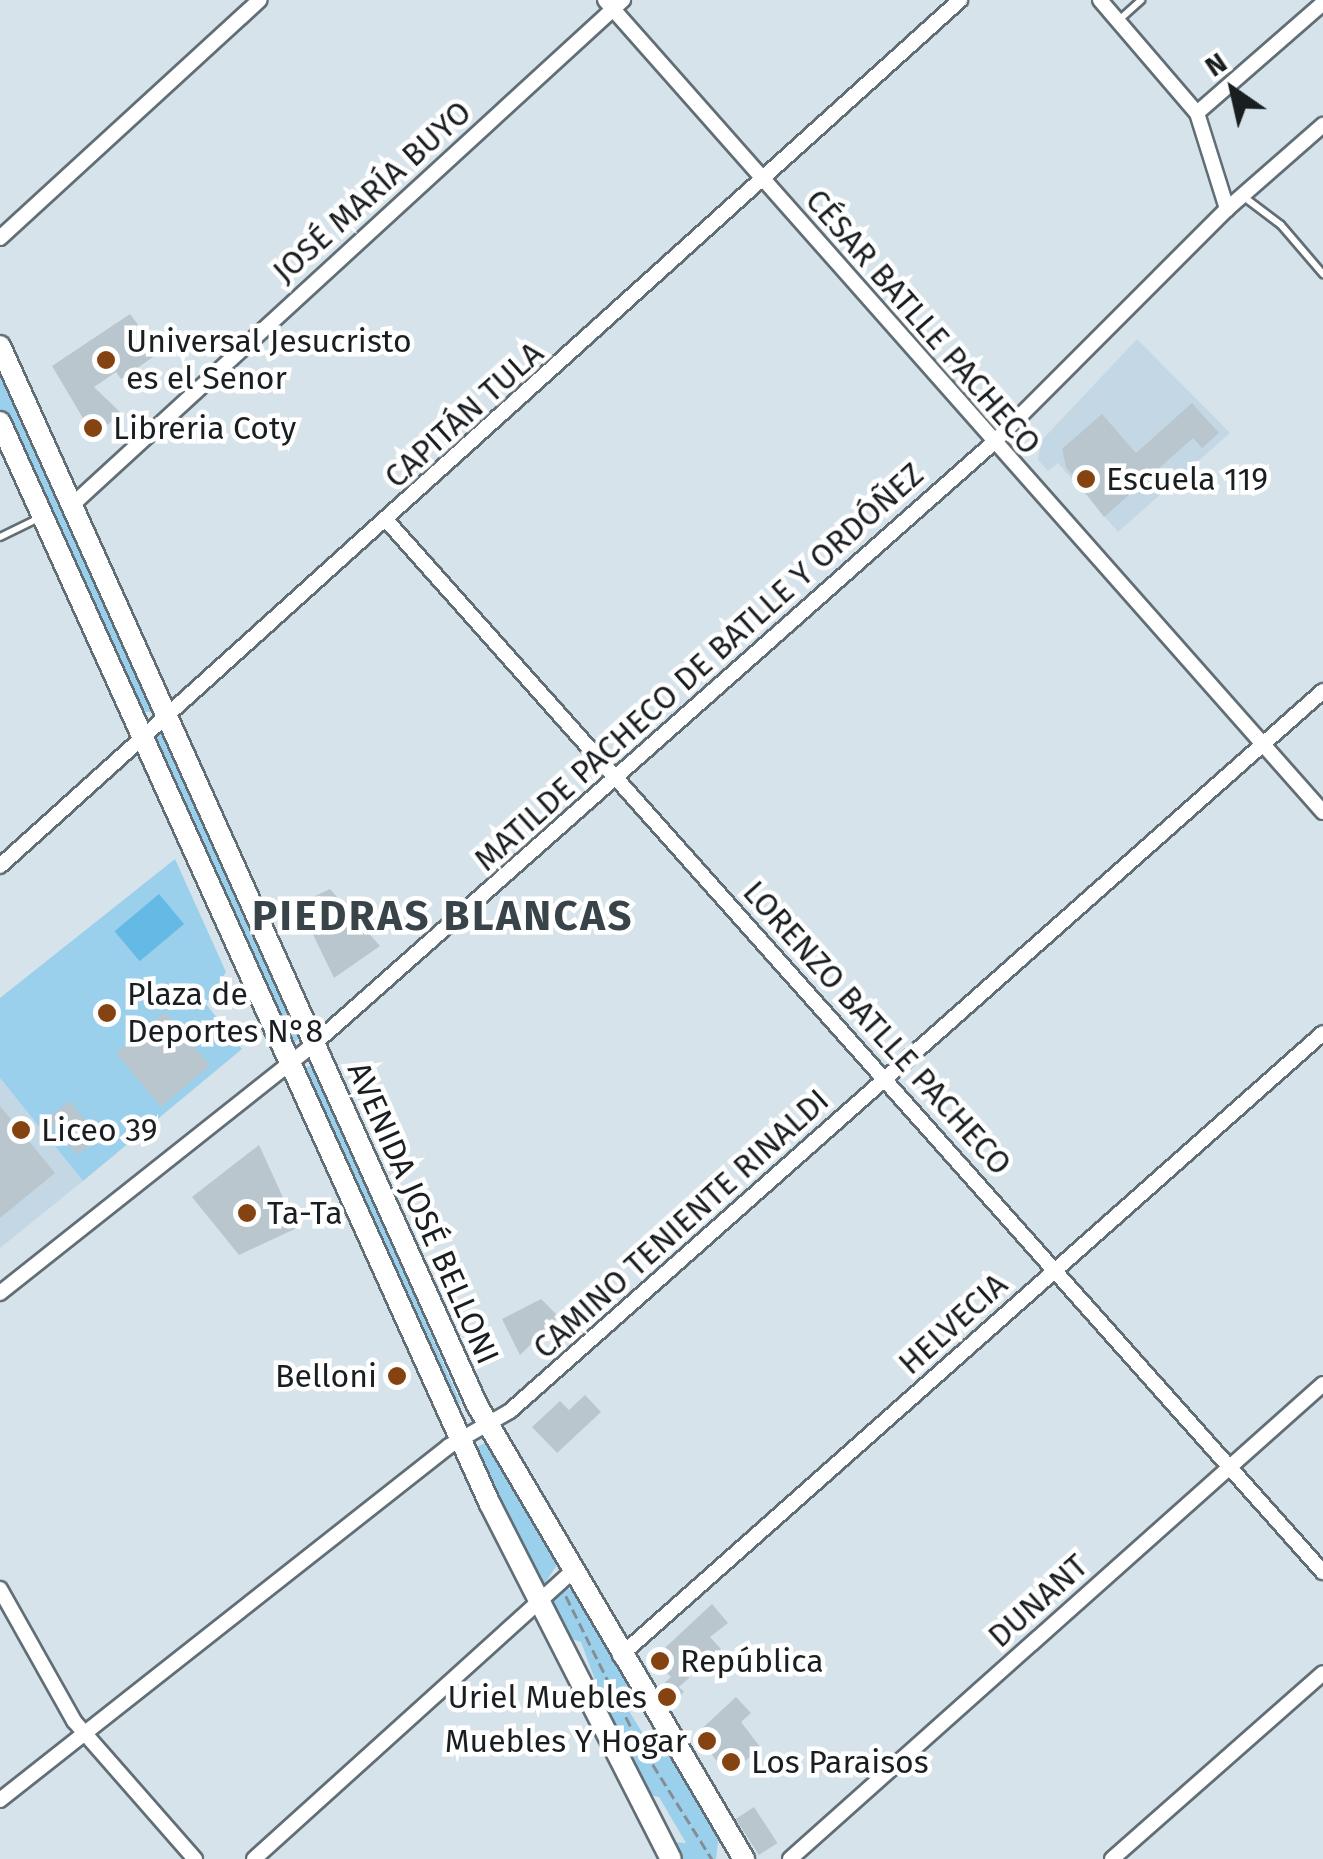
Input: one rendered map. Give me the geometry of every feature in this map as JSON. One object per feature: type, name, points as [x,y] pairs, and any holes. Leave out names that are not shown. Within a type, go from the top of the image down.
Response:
[{"type":"main road","name":"AVENIDA JOSÉ BELLONI","points":[[0,346],[489,1426],[737,1856]]},
{"type":"main road","name":"AVENIDA JOSÉ BELLONI","points":[[0,422],[146,736],[460,1439],[538,1602],[671,1859]]},
{"type":"street","points":[[0,238],[260,0]]},
{"type":"street","name":"CAPITÁN TULA","points":[[0,866],[388,522],[960,0]]},
{"type":"street","points":[[1100,0],[1197,113],[1227,209]]},
{"type":"street","name":"CÉSAR BATLLE PACHECO","points":[[614,3],[992,444],[1323,812]]},
{"type":"street","name":"JOSÉ MARÍA BUYO","points":[[70,506],[614,3]]},
{"type":"street","points":[[1197,113],[1323,3]]},
{"type":"street","name":"MATILDE PACHECO DE BATLLE Y ORDÓÑEZ","points":[[0,1293],[314,1044],[992,444],[1227,209],[1323,124]]},
{"type":"street","name":"LORENZO BATLLE PACHECO","points":[[388,522],[1323,1572]]},
{"type":"street","name":"CAMINO TENIENTE RINALDI","points":[[0,1800],[460,1439],[489,1426],[1323,691]]},
{"type":"street","name":"HELVECIA","points":[[620,1656],[1323,1033]]},
{"type":"street","name":"DUNANT","points":[[790,1859],[1323,1384]]},
{"type":"street","points":[[254,1859],[571,1574]]},
{"type":"street","points":[[0,1588],[83,1733],[196,1859]]},
{"type":"street","points":[[1112,1859],[1323,1673]]},
{"type":"lane","points":[[1118,21],[1142,0]]},
{"type":"lane","points":[[1243,196],[1281,225],[1323,274]]},
{"type":"lane","points":[[0,537],[44,516]]},
{"type":"shaded area","points":[[1137,339],[1230,433],[1118,532],[1058,463],[1048,471],[1038,460],[1041,441]]},
{"type":"shaded area","points":[[0,360],[157,708],[152,712],[141,712],[0,409]]},
{"type":"shaded area","points":[[166,729],[303,1035],[294,1043],[153,739]]},
{"type":"shaded area","name":"Plaza de Deportes N°8","points":[[175,859],[226,972],[206,1004],[242,1049],[83,1181],[0,1078],[0,998]]},
{"type":"shaded area","points":[[159,894],[184,924],[140,961],[115,931]]},
{"type":"shaded area","points":[[315,1066],[461,1404],[454,1402],[304,1071]]},
{"type":"shaded area","name":"Liceo 39","points":[[0,1078],[83,1181],[0,1248]]},
{"type":"shaded area","points":[[492,1440],[559,1562],[545,1583],[537,1581],[474,1448]]},
{"type":"shaded area","points":[[565,1587],[577,1593],[635,1692],[618,1693],[645,1737],[662,1742],[719,1833],[716,1859],[679,1859],[669,1842],[686,1843],[659,1797],[641,1793],[585,1687],[598,1688],[581,1642],[563,1636],[549,1607],[550,1597]]},
{"type":"building","name":"Universal Jesucristo es el Senor","points":[[130,314],[159,353],[121,379],[116,372],[94,387],[122,414],[93,435],[52,366]]},
{"type":"building","points":[[1192,403],[1219,433],[1202,448],[1193,438],[1104,517],[1066,467],[1062,449],[1102,414],[1136,453]]},
{"type":"building","points":[[330,889],[380,946],[334,978],[307,922],[319,916],[311,898]]},
{"type":"building","points":[[165,1012],[210,1066],[161,1107],[116,1053]]},
{"type":"building","points":[[70,1101],[99,1138],[77,1155],[52,1125],[52,1115]]},
{"type":"building","points":[[0,1106],[55,1173],[0,1218]]},
{"type":"building","name":"Ta-Ta","points":[[259,1145],[297,1228],[239,1255],[192,1197]]},
{"type":"building","points":[[541,1299],[559,1317],[520,1355],[502,1319]]},
{"type":"building","points":[[585,1395],[601,1412],[557,1453],[532,1427],[560,1401],[569,1410]]},
{"type":"building","points":[[712,1604],[728,1623],[710,1637],[721,1649],[679,1687],[684,1692],[670,1705],[659,1688],[671,1677],[653,1659]]},
{"type":"building","points":[[736,1697],[751,1713],[741,1722],[761,1748],[727,1776],[697,1733]]},
{"type":"building","points":[[754,1807],[777,1843],[759,1855],[736,1819]]},
{"type":"place","name":"Universal Jesucristo es el Senor","points":[[106,360]]},
{"type":"place","name":"Libreria Coty","points":[[93,428]]},
{"type":"place","name":"Escuela 119","points":[[1086,479]]},
{"type":"place","name":"Plaza de Deportes N°8","points":[[107,1013]]},
{"type":"place","name":"Liceo 39","points":[[21,1130]]},
{"type":"place","name":"Ta-Ta","points":[[247,1213]]},
{"type":"place","name":"Belloni","points":[[397,1376]]},
{"type":"place","name":"República","points":[[660,1661]]},
{"type":"place","name":"Uriel Muebles","points":[[667,1697]]},
{"type":"place","name":"Muebles Y Hogar","points":[[707,1741]]},
{"type":"place","name":"Los Paraisos","points":[[731,1762]]},
{"type":"district","name":"PIEDRAS BLANCAS","points":[[443,916]]}]
